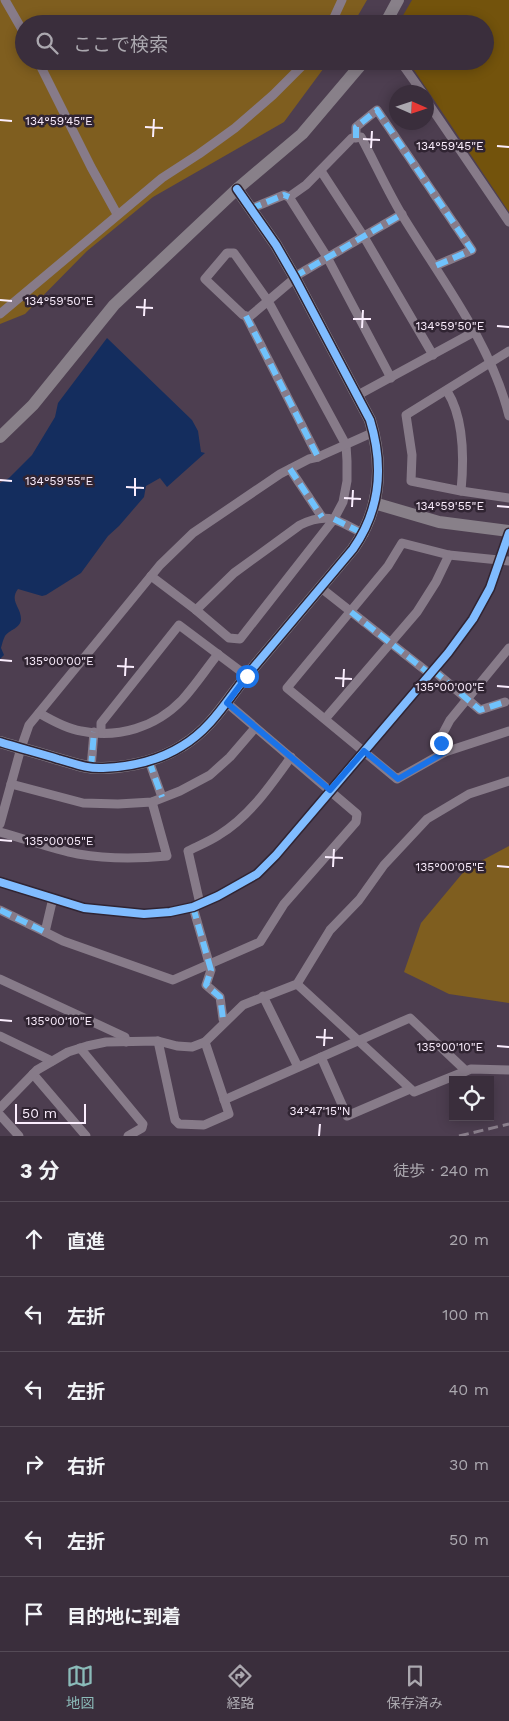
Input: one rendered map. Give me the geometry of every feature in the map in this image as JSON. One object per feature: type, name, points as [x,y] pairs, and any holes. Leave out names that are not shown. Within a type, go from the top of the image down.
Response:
[{"type":"street","points":[[5,0],[15,17]]},
{"type":"street","points":[[335,15],[342,0]]},
{"type":"street","points":[[390,15],[398,0]]},
{"type":"street","points":[[42,70],[117,214]]},
{"type":"street","points":[[0,314],[162,178],[235,128],[298,70]]},
{"type":"street","points":[[0,436],[33,405],[114,305],[237,189],[302,134],[356,70]]},
{"type":"street","points":[[406,70],[417,85]]},
{"type":"street","points":[[356,138],[356,126],[377,110],[472,250],[435,266]]},
{"type":"street","points":[[434,112],[509,222]]},
{"type":"street","points":[[289,197],[321,171],[352,138],[361,138],[402,214],[435,266],[490,362],[498,380],[509,416]]},
{"type":"street","points":[[321,171],[364,237],[433,354]]},
{"type":"street","points":[[0,742],[91,768],[129,766],[164,756],[184,745],[202,731],[227,703],[364,534],[377,492],[377,444],[370,420],[276,245],[237,189]]},
{"type":"street","points":[[250,209],[284,195],[289,197],[327,257],[391,378]]},
{"type":"street","points":[[246,316],[249,317],[295,278],[327,257],[402,214]]},
{"type":"street","points":[[151,576],[229,638],[240,639],[334,519],[343,502],[347,481],[346,444],[268,301],[234,253],[227,253],[205,279],[246,316],[318,457]]},
{"type":"street","points":[[358,395],[474,332]]},
{"type":"street","points":[[509,351],[406,415],[412,455],[411,481],[509,498]]},
{"type":"street","points":[[447,391],[451,397],[460,432],[463,469],[461,491]]},
{"type":"street","points":[[0,824],[21,748],[30,725],[151,576],[193,533],[280,474],[309,459],[318,457],[374,432]]},
{"type":"street","points":[[290,469],[322,517]]},
{"type":"street","points":[[0,882],[84,908],[144,914],[170,912],[197,905],[218,896],[257,874],[276,855],[431,672],[473,619],[505,561],[509,532],[439,522],[374,503]]},
{"type":"street","points":[[196,610],[234,573],[300,525],[322,517],[334,519],[364,534]]},
{"type":"street","points":[[505,561],[448,555],[402,543],[388,566],[287,688],[398,779],[445,752],[509,731]]},
{"type":"street","points":[[325,719],[417,612],[436,582],[448,555]]},
{"type":"street","points":[[321,588],[390,643],[468,699],[480,710],[505,702]]},
{"type":"street","points":[[91,768],[100,723],[179,625],[247,676]]},
{"type":"street","points":[[445,752],[441,743],[442,735],[450,720],[509,648]]},
{"type":"street","points":[[39,713],[80,731],[117,733],[135,729],[170,712],[183,699],[218,654]]},
{"type":"street","points":[[0,910],[63,941],[173,980],[260,942],[284,904],[356,822],[357,814],[227,703]]},
{"type":"street","points":[[11,784],[83,803],[118,804],[152,802],[180,791],[210,775],[230,757],[255,728]]},
{"type":"street","points":[[225,1021],[220,997],[206,985],[211,970],[188,851],[219,836],[237,822],[257,802],[291,757]]},
{"type":"street","points":[[149,761],[162,798]]},
{"type":"street","points":[[0,1108],[33,1074],[68,1052],[106,1042],[158,1041],[192,1048],[205,1042],[243,1005],[297,984],[330,930],[359,900],[384,865],[427,819],[469,794],[509,782]]},
{"type":"street","points":[[0,832],[78,854],[114,858],[167,856],[152,802]]},
{"type":"street","points":[[45,932],[53,898]]},
{"type":"street","points":[[0,979],[125,1037],[126,1042]]},
{"type":"street","points":[[297,984],[414,1092],[471,1069],[509,1070]]},
{"type":"street","points":[[263,996],[298,1068]]},
{"type":"street","points":[[224,1100],[410,1018],[466,1071]]},
{"type":"street","points":[[0,1036],[52,1061]]},
{"type":"street","points":[[158,1041],[175,1120],[179,1124],[204,1125],[229,1114],[205,1042]]},
{"type":"street","points":[[80,1048],[143,1124],[142,1128],[128,1136]]},
{"type":"street","points":[[321,1057],[347,1116],[410,1089]]},
{"type":"street","points":[[33,1074],[86,1136]]},
{"type":"street","points":[[0,1115],[19,1136]]},
{"type":"shaded area","points":[[0,0],[367,0],[358,15],[15,15],[15,70],[322,70],[284,122],[153,197],[87,251],[25,314],[0,324]]},
{"type":"shaded area","points":[[412,0],[509,0],[509,212],[434,100],[434,85],[424,85],[414,70],[494,70],[494,15],[403,15]]},
{"type":"shaded area","points":[[509,846],[509,1003],[449,994],[404,972],[421,923],[466,869]]},
{"type":"water","points":[[107,338],[192,420],[198,431],[201,452],[205,453],[167,487],[160,478],[146,486],[144,497],[108,536],[81,573],[46,595],[42,596],[18,589],[15,601],[21,619],[19,625],[5,636],[1,648],[4,655],[0,659],[0,483],[9,478],[32,455],[55,417],[58,403]]},
{"type":"railway","points":[[459,1136],[509,1124]]},
{"type":"marked path","points":[[356,138],[356,127],[377,110],[472,250],[435,266]]},
{"type":"marked path","points":[[250,209],[284,195],[289,197]]},
{"type":"marked path","points":[[294,277],[402,214]]},
{"type":"marked path","points":[[246,316],[318,457]]},
{"type":"marked path","points":[[290,469],[322,517]]},
{"type":"marked path","points":[[334,519],[364,534]]},
{"type":"marked path","points":[[351,612],[430,674]]},
{"type":"marked path","points":[[433,670],[480,710],[505,702]]},
{"type":"marked path","points":[[91,768],[94,732]]},
{"type":"marked path","points":[[149,761],[162,797]]},
{"type":"marked path","points":[[193,907],[211,970],[206,985],[220,997],[223,1019],[225,1021]]},
{"type":"marked path","points":[[0,910],[45,932]]},
{"type":"cycle path","points":[[0,742],[91,768],[124,766],[144,762],[163,756],[182,746],[210,723],[248,674],[353,549],[369,518],[374,503],[378,470],[377,454],[370,420],[295,278],[276,245],[237,189]]},
{"type":"cycle path","points":[[0,882],[84,908],[144,914],[170,912],[193,907],[218,896],[257,874],[276,855],[448,653],[473,619],[490,588],[509,533]]},
{"type":"route","points":[[247,676],[227,703],[330,790],[364,751],[398,779],[445,752],[441,743]]}]
